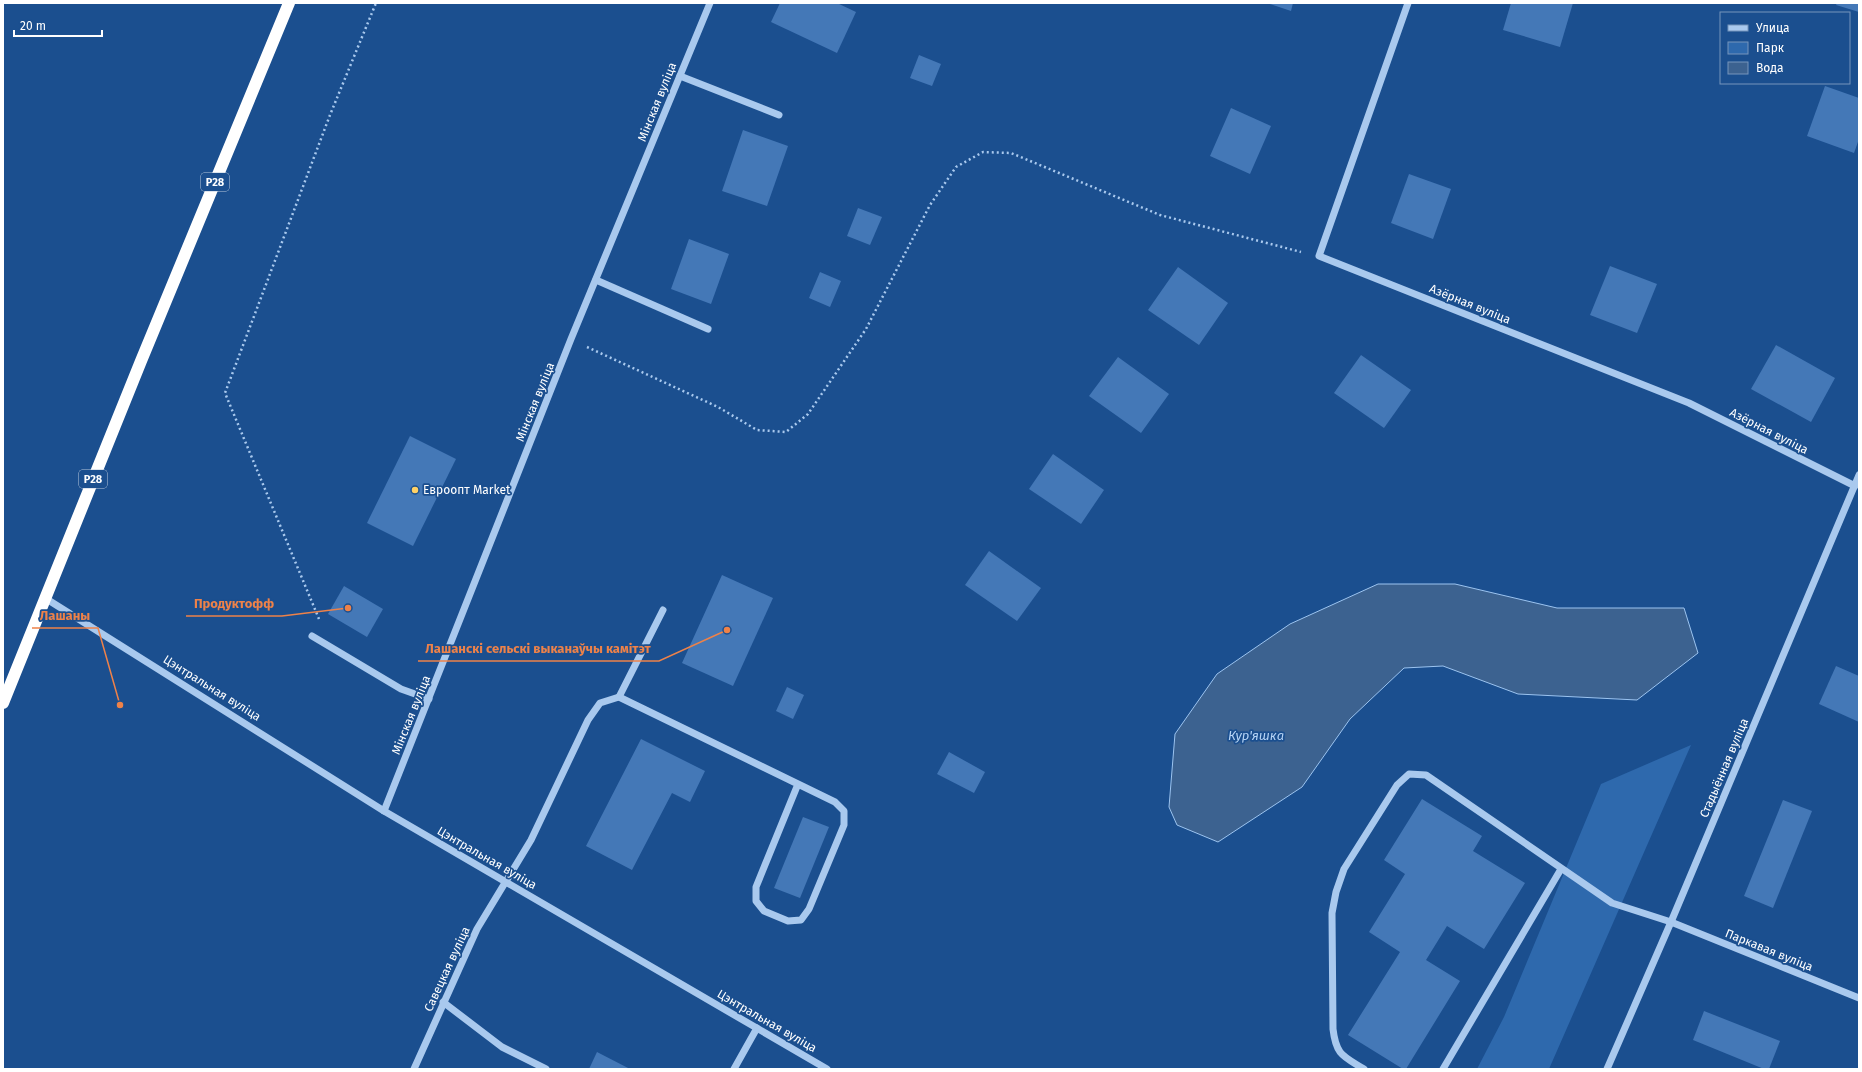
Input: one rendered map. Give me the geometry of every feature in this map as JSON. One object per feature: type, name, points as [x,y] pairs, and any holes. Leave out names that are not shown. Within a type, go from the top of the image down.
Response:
[{"type":"highway","name":"Р28","points":[[3,703],[141,361],[290,3]]},
{"type":"street","name":"Мінская вуліца","points":[[384,811],[571,339],[710,3]]},
{"type":"street","points":[[1319,256],[1408,3]]},
{"type":"street","points":[[680,76],[779,115]]},
{"type":"street","name":"Азёрная вуліца","points":[[1319,256],[1689,403],[1855,486]]},
{"type":"street","points":[[596,280],[708,329]]},
{"type":"street","name":"Стадыённая вуліца","points":[[1607,1069],[1671,922],[1859,475]]},
{"type":"street","name":"Цэнтральная вуліца","points":[[45,598],[142,657],[384,811],[827,1069]]},
{"type":"street","points":[[663,610],[619,697],[798,784],[835,802],[844,811],[844,825],[809,909],[801,920],[788,921],[764,911],[756,901],[756,887],[798,784]]},
{"type":"street","points":[[312,636],[401,689],[429,699]]},
{"type":"street","name":"Савецкая вуліца","points":[[414,1069],[477,928],[531,840],[588,720],[600,703],[619,697]]},
{"type":"street","name":"Паркавая вуліца","points":[[1364,1069],[1343,1056],[1335,1045],[1333,1029],[1332,913],[1336,892],[1344,869],[1397,784],[1410,774],[1426,775],[1612,903],[1671,922],[1859,998]]},
{"type":"street","points":[[1443,1069],[1561,869]]},
{"type":"street","points":[[443,1002],[502,1046],[546,1069]]},
{"type":"street","points":[[734,1069],[757,1028]]},
{"type":"path","points":[[312,636],[320,620],[225,393],[330,115],[376,3]]},
{"type":"path","points":[[571,339],[718,407],[758,430],[786,432],[808,414],[866,329],[930,205],[956,167],[983,152],[1011,153],[1160,216],[1319,256]]},
{"type":"green space","points":[[1691,745],[1549,1069],[1477,1069],[1504,1017],[1601,784]]},
{"type":"water","name":"Кур'яшка","points":[[1378,584],[1455,584],[1557,608],[1684,608],[1698,653],[1637,700],[1518,694],[1443,666],[1404,668],[1350,719],[1302,787],[1218,842],[1177,825],[1169,807],[1175,734],[1217,674],[1290,624]]},
{"type":"building","points":[[780,3],[837,3],[856,12],[837,53],[771,22]]},
{"type":"building","points":[[1267,3],[1293,3],[1291,11]]},
{"type":"building","points":[[1511,3],[1573,3],[1560,47],[1503,30]]},
{"type":"building","points":[[1837,3],[1859,3],[1859,12],[1836,5]]},
{"type":"building","points":[[919,55],[941,64],[932,86],[910,78]]},
{"type":"building","points":[[1825,86],[1859,98],[1859,139],[1854,153],[1807,136]]},
{"type":"building","points":[[1231,108],[1271,126],[1250,174],[1210,156]]},
{"type":"building","points":[[743,130],[788,146],[767,206],[722,191]]},
{"type":"building","points":[[1409,174],[1451,189],[1433,239],[1391,223]]},
{"type":"building","points":[[858,208],[882,217],[870,245],[847,236]]},
{"type":"building","points":[[689,239],[729,254],[711,304],[671,289]]},
{"type":"building","points":[[1610,266],[1657,284],[1637,333],[1590,315]]},
{"type":"building","points":[[1178,267],[1228,303],[1199,345],[1148,310]]},
{"type":"building","points":[[820,272],[841,281],[830,307],[809,298]]},
{"type":"building","points":[[1776,345],[1835,378],[1811,422],[1751,389]]},
{"type":"building","points":[[1361,355],[1411,390],[1384,428],[1334,393]]},
{"type":"building","points":[[1118,357],[1169,394],[1141,433],[1089,396]]},
{"type":"building","points":[[410,436],[456,459],[413,546],[367,523]]},
{"type":"building","points":[[1053,454],[1104,490],[1081,524],[1029,489]]},
{"type":"building","points":[[989,551],[1041,588],[1017,621],[965,585]]},
{"type":"building","points":[[722,575],[773,598],[733,686],[682,663]]},
{"type":"building","points":[[344,586],[383,609],[367,637],[328,614]]},
{"type":"building","points":[[1836,666],[1859,676],[1859,722],[1819,704]]},
{"type":"building","points":[[787,687],[804,695],[793,719],[776,711]]},
{"type":"building","points":[[641,739],[705,771],[690,802],[672,793],[632,870],[586,846]]},
{"type":"building","points":[[949,752],[985,772],[974,793],[937,774]]},
{"type":"building","points":[[1422,799],[1482,836],[1473,851],[1525,883],[1484,949],[1447,926],[1426,960],[1460,981],[1406,1069],[1403,1069],[1348,1035],[1400,952],[1369,932],[1405,874],[1384,860]]},
{"type":"building","points":[[1783,800],[1812,811],[1773,908],[1744,896]]},
{"type":"building","points":[[803,817],[829,827],[800,898],[774,888]]},
{"type":"building","points":[[1704,1011],[1780,1041],[1769,1069],[1764,1069],[1693,1040]]},
{"type":"building","points":[[597,1052],[630,1069],[589,1069]]},
{"type":"place","name":"Евроопт Market","points":[[415,490]]},
{"type":"place","name":"Продуктофф","points":[[348,608]]},
{"type":"place","name":"Лашанскі сельскі выканаўчы камітэт","points":[[727,630]]},
{"type":"place","name":"Лашаны","points":[[120,705]]}]
